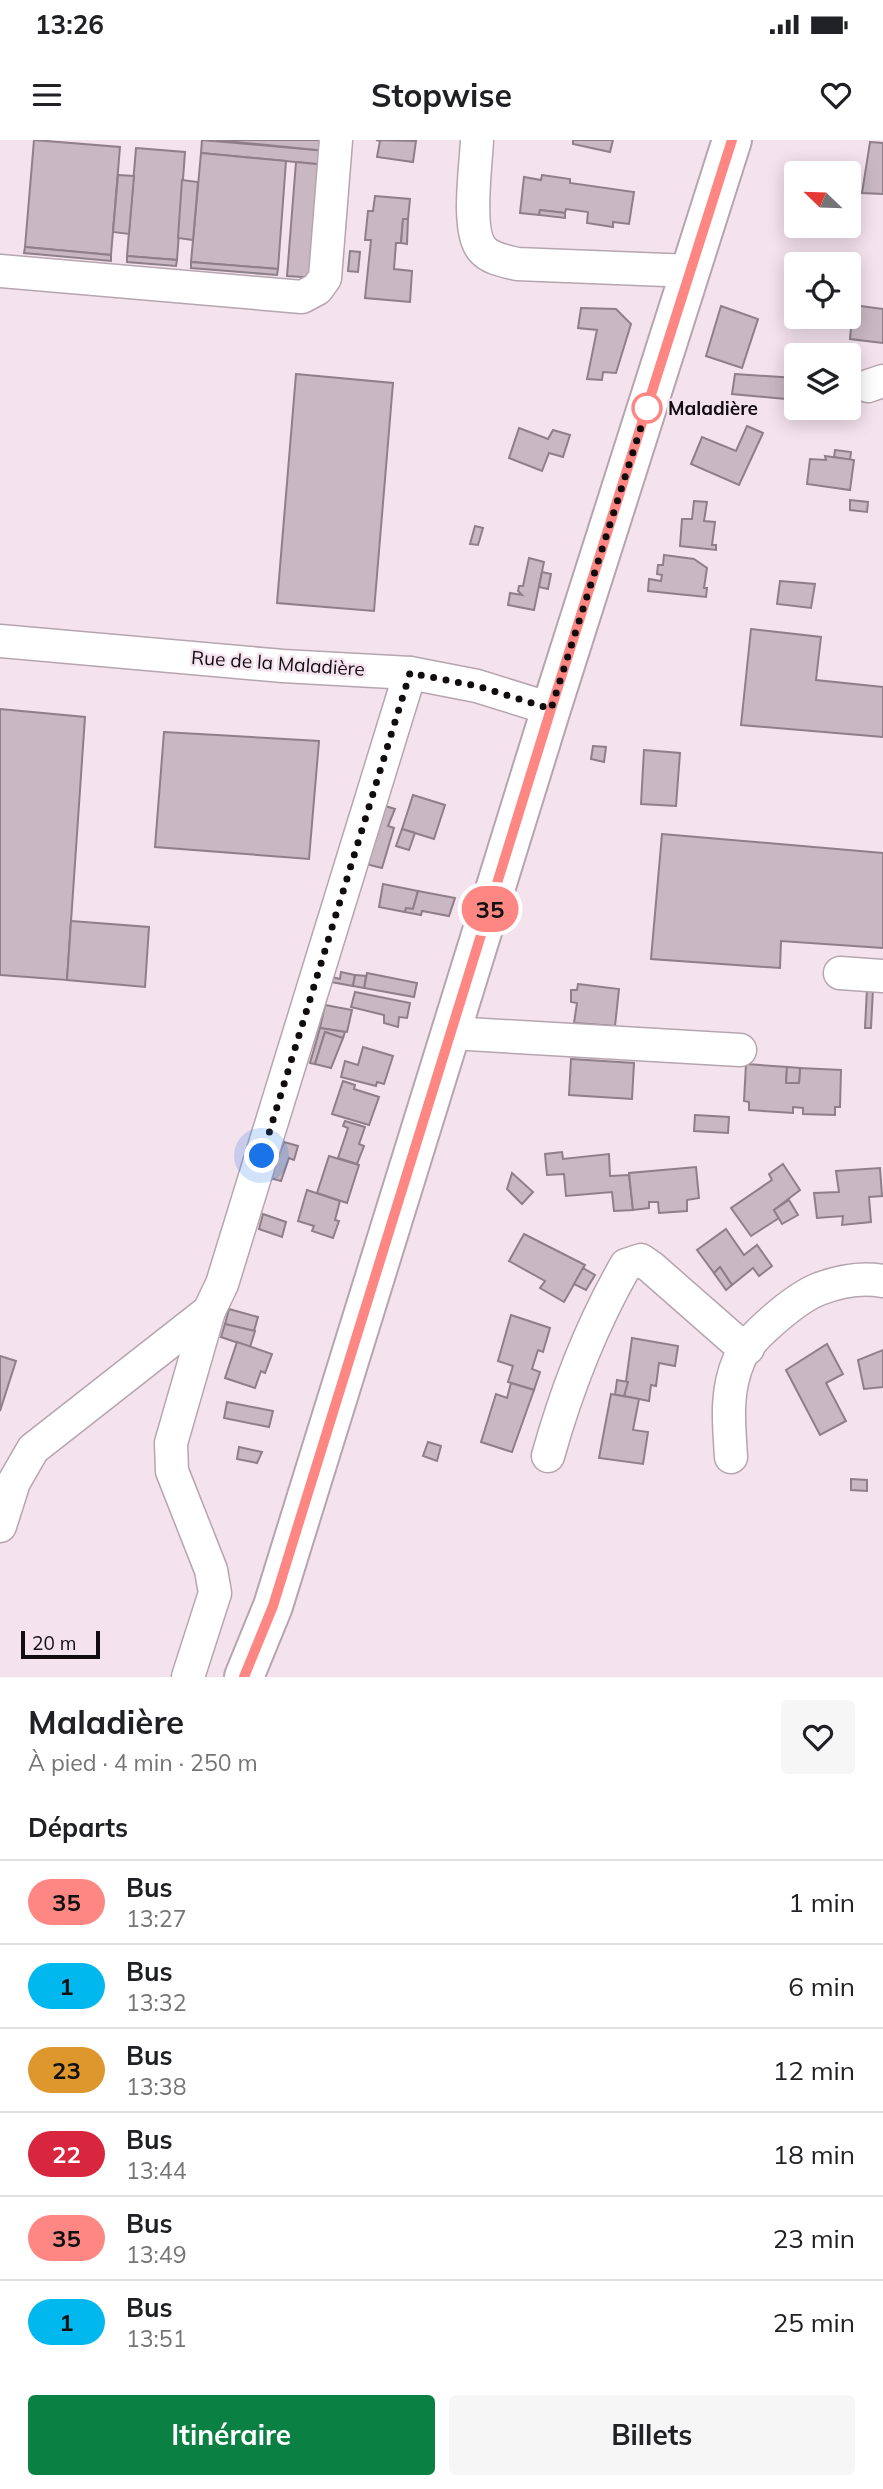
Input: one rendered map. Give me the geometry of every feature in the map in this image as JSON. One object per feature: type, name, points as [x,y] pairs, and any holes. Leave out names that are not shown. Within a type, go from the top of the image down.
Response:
[{"type":"main road","points":[[244,1677],[273,1606],[551,709],[732,140]]},
{"type":"main road","points":[[258,1677],[273,1606]]},
{"type":"street","points":[[0,271],[302,297],[317,289],[325,278],[337,140]]},
{"type":"street","points":[[477,140],[474,231],[482,250],[496,259],[517,264],[691,271]]},
{"type":"street","name":"Rue de la Maladière","points":[[0,640],[283,666],[410,673],[477,686],[551,709]]},
{"type":"street","points":[[188,1677],[215,1593],[211,1570],[172,1471],[171,1443],[209,1311],[222,1284],[295,1053],[410,673]]},
{"type":"street","points":[[839,973],[883,976]]},
{"type":"street","points":[[451,1033],[740,1050]]},
{"type":"street","points":[[548,1456],[576,1367],[603,1305],[626,1265],[641,1261],[651,1267],[733,1339],[748,1348]]},
{"type":"street","points":[[731,1457],[727,1402],[739,1359],[767,1326],[818,1290],[863,1278],[883,1281]]},
{"type":"street","points":[[0,1526],[14,1482],[33,1449],[209,1311]]},
{"type":"building","points":[[34,140],[120,147],[111,255],[25,247]]},
{"type":"building","points":[[202,140],[327,151],[326,165],[201,153]]},
{"type":"building","points":[[216,140],[328,140],[327,151]]},
{"type":"building","points":[[376,140],[416,141],[413,162],[377,157],[380,141]]},
{"type":"building","points":[[573,140],[613,140],[610,152],[573,144]]},
{"type":"building","points":[[870,142],[883,143],[883,194],[862,193]]},
{"type":"building","points":[[136,148],[185,152],[177,260],[127,256]]},
{"type":"building","points":[[201,153],[286,161],[278,269],[191,262]]},
{"type":"building","points":[[296,162],[326,165],[317,278],[287,276]]},
{"type":"building","points":[[118,175],[134,176],[129,234],[113,232]]},
{"type":"building","points":[[542,175],[570,179],[570,183],[634,192],[629,224],[613,222],[613,227],[587,223],[588,212],[566,209],[565,213],[540,210],[539,215],[520,213],[524,177],[541,180]]},
{"type":"building","points":[[182,180],[198,182],[193,240],[178,238]]},
{"type":"building","points":[[375,196],[410,199],[408,219],[403,219],[401,243],[396,243],[394,269],[412,271],[410,302],[365,298],[371,240],[365,240],[368,211],[373,211]]},
{"type":"building","points":[[540,210],[565,213],[565,218],[539,215]]},
{"type":"building","points":[[403,219],[408,219],[407,244],[401,243]]},
{"type":"building","points":[[25,247],[111,255],[111,261],[24,253]]},
{"type":"building","points":[[350,251],[360,252],[358,272],[348,271]]},
{"type":"building","points":[[127,256],[177,260],[176,266],[127,262]]},
{"type":"building","points":[[191,262],[278,269],[277,275],[191,268]]},
{"type":"building","points":[[721,306],[758,319],[742,368],[706,356]]},
{"type":"building","points":[[861,306],[883,309],[883,343],[850,339],[851,329],[861,329]]},
{"type":"building","points":[[581,308],[616,309],[631,324],[616,373],[603,372],[602,380],[587,379],[597,330],[578,328]]},
{"type":"building","points":[[296,374],[393,383],[374,611],[277,603]]},
{"type":"building","points":[[735,374],[784,377],[784,399],[732,394]]},
{"type":"building","points":[[747,426],[763,433],[739,485],[691,464],[702,437],[736,451]]},
{"type":"building","points":[[519,428],[548,439],[553,430],[570,435],[563,457],[549,453],[542,471],[509,458]]},
{"type":"building","points":[[835,450],[851,452],[850,460],[834,457]]},
{"type":"building","points":[[825,456],[854,460],[850,490],[807,484],[810,459],[826,460]]},
{"type":"building","points":[[850,500],[868,502],[867,512],[850,510]]},
{"type":"building","points":[[694,501],[707,502],[704,521],[715,522],[712,545],[716,545],[716,550],[680,546],[682,519],[692,519]]},
{"type":"building","points":[[475,526],[483,528],[478,545],[470,544]]},
{"type":"building","points":[[664,555],[694,559],[707,568],[704,588],[707,588],[706,597],[648,591],[649,579],[661,581],[662,575],[657,574],[658,565],[663,565]]},
{"type":"building","points":[[529,558],[544,562],[534,610],[508,605],[510,593],[522,595],[518,591],[519,586],[523,586]]},
{"type":"building","points":[[542,572],[551,574],[548,589],[539,587]]},
{"type":"building","points":[[780,581],[815,584],[811,608],[777,604]]},
{"type":"building","points":[[751,629],[821,637],[816,680],[883,687],[883,737],[741,725]]},
{"type":"building","points":[[0,709],[85,717],[67,980],[0,975]]},
{"type":"building","points":[[164,732],[319,741],[309,859],[155,847]]},
{"type":"building","points":[[593,746],[606,747],[604,762],[591,759]]},
{"type":"building","points":[[644,750],[680,753],[676,806],[641,804]]},
{"type":"building","points":[[413,795],[445,805],[434,839],[402,829]]},
{"type":"building","points":[[385,806],[395,809],[388,826],[394,828],[382,868],[366,864]]},
{"type":"building","points":[[402,829],[415,833],[409,850],[396,846]]},
{"type":"building","points":[[662,834],[883,853],[883,948],[781,941],[780,968],[651,959]]},
{"type":"building","points":[[383,884],[418,891],[413,909],[406,908],[405,912],[379,907]]},
{"type":"building","points":[[418,891],[455,898],[449,916],[422,911],[421,915],[405,912],[406,908],[413,909]]},
{"type":"building","points":[[71,921],[149,927],[145,987],[67,980]]},
{"type":"building","points":[[341,972],[355,975],[353,986],[331,982],[332,977],[340,979]]},
{"type":"building","points":[[367,973],[417,983],[414,997],[364,988]]},
{"type":"building","points":[[355,975],[366,976],[364,988],[353,986]]},
{"type":"building","points":[[578,984],[619,989],[615,1026],[574,1023],[577,1003],[571,1002],[571,990],[577,990]]},
{"type":"building","points":[[867,988],[873,989],[871,1028],[865,1028]]},
{"type":"building","points":[[355,992],[410,1003],[407,1018],[399,1017],[398,1027],[384,1023],[384,1015],[351,1007]]},
{"type":"building","points":[[325,1005],[352,1010],[347,1032],[320,1028]]},
{"type":"building","points":[[320,1028],[345,1032],[343,1038],[325,1032],[315,1064],[310,1063]]},
{"type":"building","points":[[325,1032],[343,1038],[331,1068],[315,1064]]},
{"type":"building","points":[[363,1047],[393,1056],[384,1084],[377,1082],[376,1086],[341,1077],[345,1061],[358,1065]]},
{"type":"building","points":[[571,1059],[634,1063],[632,1099],[569,1095]]},
{"type":"building","points":[[746,1064],[787,1067],[786,1083],[799,1083],[800,1068],[841,1070],[840,1107],[835,1107],[835,1115],[803,1114],[803,1108],[793,1107],[793,1113],[749,1110],[749,1102],[744,1101]]},
{"type":"building","points":[[787,1067],[800,1068],[799,1083],[786,1083]]},
{"type":"building","points":[[343,1081],[355,1085],[354,1089],[379,1097],[369,1125],[332,1114]]},
{"type":"building","points":[[695,1115],[729,1117],[728,1133],[694,1131]]},
{"type":"building","points":[[345,1121],[365,1127],[359,1144],[364,1146],[357,1164],[338,1158],[348,1128],[343,1126]]},
{"type":"building","points":[[284,1142],[298,1146],[294,1160],[289,1158],[281,1181],[270,1178]]},
{"type":"building","points":[[562,1152],[563,1159],[609,1154],[610,1176],[629,1175],[633,1210],[614,1211],[612,1192],[566,1196],[564,1174],[547,1175],[545,1154]]},
{"type":"building","points":[[329,1156],[359,1165],[347,1203],[317,1193]]},
{"type":"building","points":[[783,1164],[800,1190],[774,1210],[779,1218],[751,1236],[731,1208],[772,1180],[769,1174]]},
{"type":"building","points":[[696,1167],[699,1198],[687,1200],[687,1211],[659,1213],[658,1202],[649,1202],[649,1208],[633,1210],[629,1173]]},
{"type":"building","points":[[880,1168],[882,1196],[869,1197],[871,1222],[842,1225],[843,1216],[817,1218],[814,1193],[839,1192],[836,1171]]},
{"type":"building","points":[[512,1173],[533,1192],[522,1204],[507,1189]]},
{"type":"building","points":[[307,1190],[340,1201],[335,1220],[339,1221],[333,1238],[312,1231],[314,1226],[298,1221]]},
{"type":"building","points":[[789,1200],[798,1215],[782,1224],[774,1210]]},
{"type":"building","points":[[263,1214],[286,1222],[282,1237],[259,1229]]},
{"type":"building","points":[[726,1229],[744,1255],[757,1245],[772,1266],[759,1276],[753,1268],[732,1285],[720,1267],[714,1273],[697,1250]]},
{"type":"building","points":[[524,1234],[585,1265],[564,1302],[540,1288],[545,1281],[509,1261]]},
{"type":"building","points":[[720,1267],[732,1285],[726,1290],[714,1273]]},
{"type":"building","points":[[583,1268],[595,1275],[586,1290],[574,1284]]},
{"type":"building","points":[[229,1309],[258,1317],[254,1331],[225,1324]]},
{"type":"building","points":[[511,1315],[550,1328],[543,1352],[538,1350],[532,1369],[540,1372],[534,1390],[508,1382],[513,1366],[498,1361]]},
{"type":"building","points":[[225,1324],[255,1331],[250,1347],[221,1337]]},
{"type":"building","points":[[632,1338],[678,1346],[675,1366],[659,1363],[656,1386],[651,1385],[649,1401],[624,1396]]},
{"type":"building","points":[[237,1342],[272,1354],[265,1373],[261,1371],[255,1388],[225,1378]]},
{"type":"building","points":[[827,1344],[843,1374],[826,1383],[846,1421],[820,1435],[786,1370]]},
{"type":"building","points":[[883,1350],[883,1387],[864,1389],[858,1360]]},
{"type":"building","points":[[0,1356],[16,1361],[0,1411]]},
{"type":"building","points":[[617,1380],[628,1382],[624,1396],[615,1395]]},
{"type":"building","points":[[511,1383],[534,1390],[512,1452],[481,1442],[496,1394],[507,1398]]},
{"type":"building","points":[[611,1394],[639,1399],[633,1430],[648,1432],[643,1464],[599,1458]]},
{"type":"building","points":[[227,1402],[273,1411],[269,1427],[224,1418]]},
{"type":"building","points":[[428,1442],[441,1446],[437,1461],[423,1456]]},
{"type":"building","points":[[239,1447],[262,1452],[257,1463],[237,1459]]},
{"type":"building","points":[[851,1479],[867,1480],[867,1491],[851,1490]]},
{"type":"bus line","name":"35","points":[[244,1677],[273,1606],[551,709],[732,140]]},
{"type":"place","name":"Maladière","points":[[647,408]]},
{"type":"route","points":[[262,1156],[410,673],[477,686],[551,709],[650,399],[647,408]]}]
